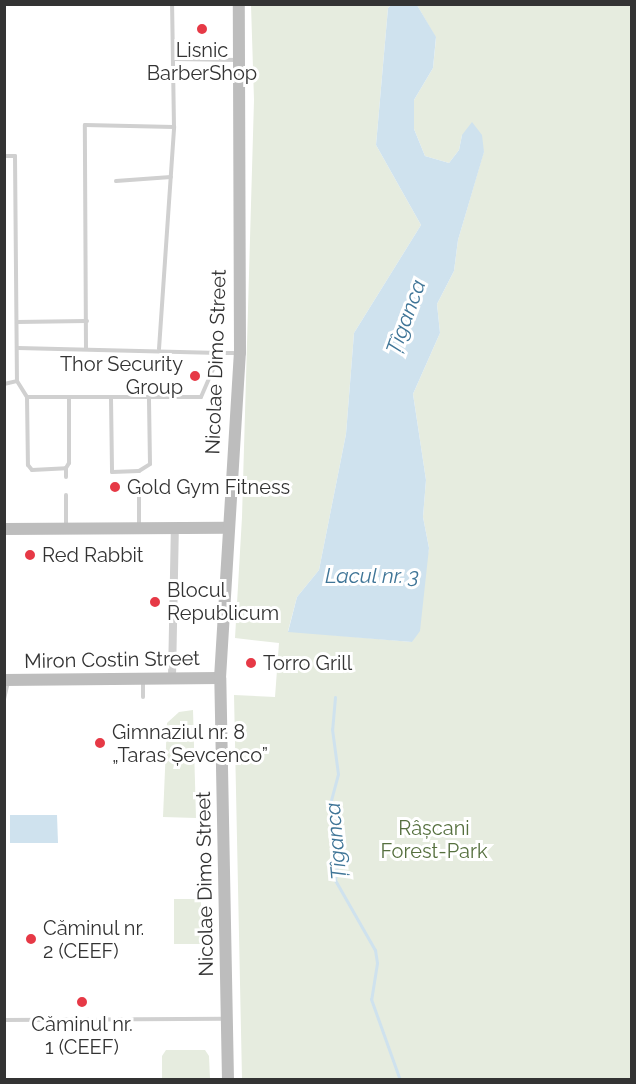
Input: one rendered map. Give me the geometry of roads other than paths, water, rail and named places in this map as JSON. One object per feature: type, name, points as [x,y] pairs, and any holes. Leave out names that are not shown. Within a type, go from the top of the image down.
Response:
[{"type":"main road","name":"Nicolae Dimo Street","points":[[228,1080],[220,678],[240,353],[239,4]]},
{"type":"main road","points":[[4,529],[228,528]]},
{"type":"main road","name":"Miron Costin Street","points":[[6,680],[220,678]]},
{"type":"street","points":[[172,678],[176,528]]},
{"type":"lane","points":[[159,350],[174,127],[172,4]]},
{"type":"lane","points":[[173,58],[239,60]]},
{"type":"lane","points":[[86,348],[85,125],[174,127]]},
{"type":"lane","points":[[4,156],[15,156],[18,348],[16,381],[27,397],[29,468],[66,468]]},
{"type":"lane","points":[[116,181],[171,177]]},
{"type":"lane","points":[[17,322],[87,321]]},
{"type":"lane","points":[[18,348],[240,353]]},
{"type":"lane","points":[[27,397],[201,397],[220,353]]},
{"type":"lane","points":[[4,384],[16,381]]},
{"type":"lane","points":[[66,477],[66,468],[70,458],[69,397]]},
{"type":"lane","points":[[111,398],[112,472],[139,473],[150,464],[149,398]]},
{"type":"lane","points":[[139,494],[139,527]]},
{"type":"lane","points":[[66,495],[66,527]]},
{"type":"lane","points":[[143,678],[143,697]]},
{"type":"lane","points":[[4,699],[6,680]]},
{"type":"lane","points":[[4,1020],[227,1019]]},
{"type":"water","name":"Lacul nr. 3","points":[[391,5],[417,5],[436,37],[433,68],[414,100],[414,129],[425,156],[449,163],[459,150],[462,135],[472,122],[482,135],[484,152],[458,240],[454,271],[437,304],[440,333],[413,394],[426,480],[423,517],[429,548],[420,631],[412,642],[288,632],[297,597],[319,570],[346,434],[354,333],[421,225],[376,145],[388,8]]},
{"type":"water","points":[[10,815],[57,815],[58,843],[10,843]]},
{"type":"waterway","name":"Țîganca","points":[[335,697],[332,729],[338,774],[331,801],[341,839],[335,880],[375,950],[377,963],[371,999],[400,1080]]},
{"type":"place","name":"Lisnic BarberShop","points":[[202,29]]},
{"type":"place","name":"Thor Security Group","points":[[195,376]]},
{"type":"place","name":"Gold Gym Fitness","points":[[115,487]]},
{"type":"place","name":"Red Rabbit","points":[[30,555]]},
{"type":"place","name":"Blocul Republicum","points":[[155,602]]},
{"type":"place","name":"Torro Grill","points":[[251,663]]},
{"type":"place","name":"Gimnaziul nr. 8 „Taras Șevcenco”","points":[[100,743]]},
{"type":"place","name":"Căminul nr. 2 (CEEF)","points":[[31,939]]},
{"type":"place","name":"Căminul nr. 1 (CEEF)","points":[[82,1002]]},
{"type":"park label","name":"Râșcani Forest-Park","points":[[434,840]]}]
